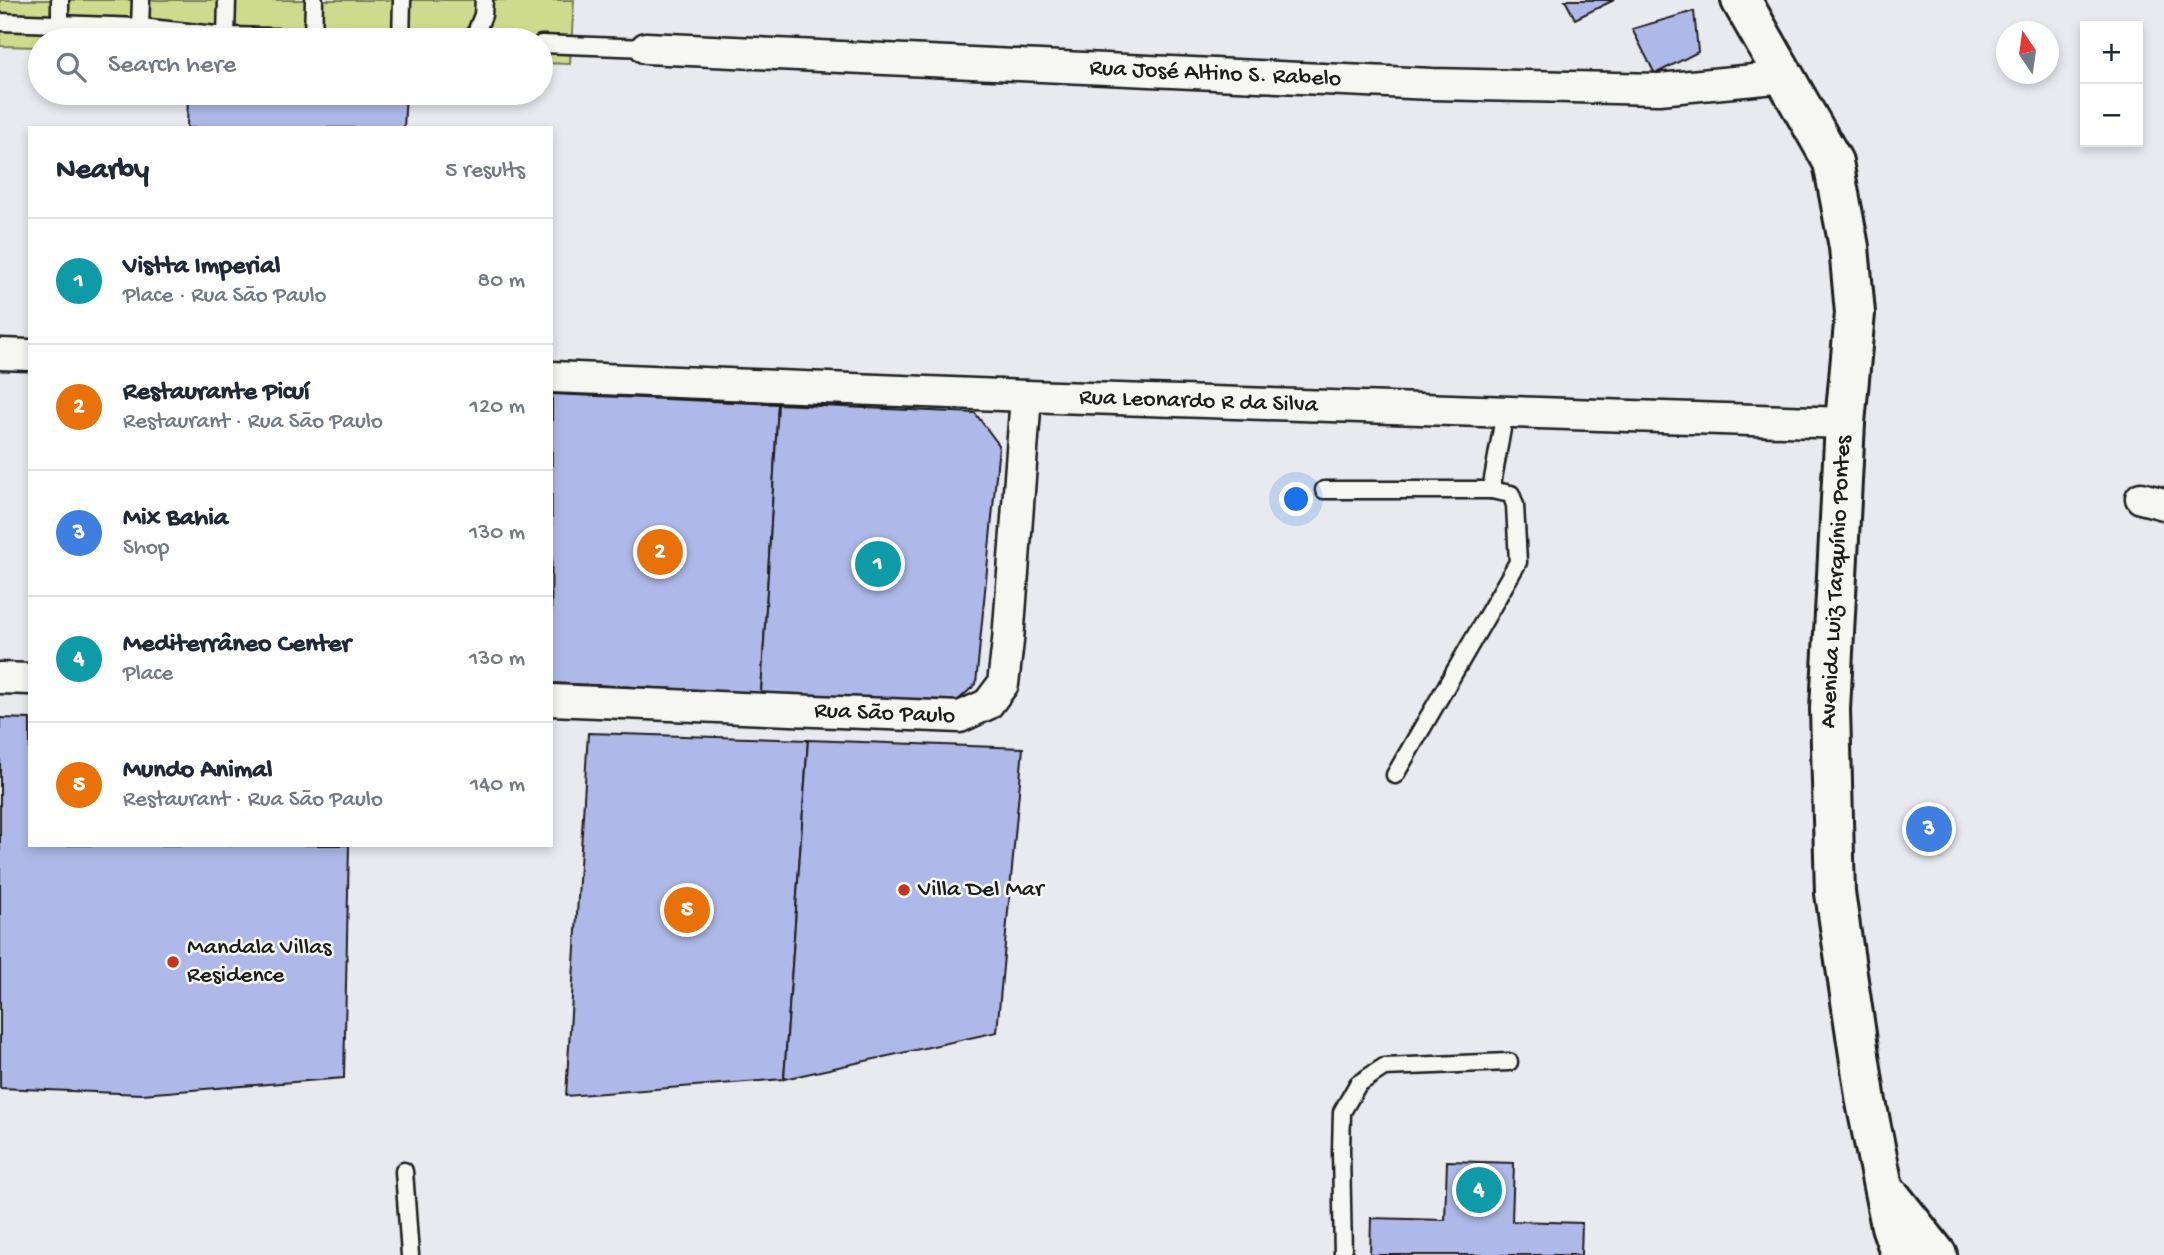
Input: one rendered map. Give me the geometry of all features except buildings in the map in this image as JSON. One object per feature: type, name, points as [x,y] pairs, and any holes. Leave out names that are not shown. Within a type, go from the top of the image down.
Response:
[{"type":"street","name":"Avenida Luiz Tarquínio Pontes","points":[[1741,0],[1833,162],[1849,247],[1855,313],[1845,424],[1830,709],[1833,866],[1859,1061],[1882,1186],[1901,1255]]},
{"type":"street","name":"Rua José Altino S. Rabelo","points":[[646,48],[1432,84],[1660,89],[1786,77]]},
{"type":"street","points":[[0,354],[28,355]]},
{"type":"street","name":"Rua Leonardo R da Silva","points":[[553,377],[1845,424]]},
{"type":"street","name":"Rua São Paulo","points":[[553,700],[960,717],[988,704],[1003,684],[1026,396]]},
{"type":"street","points":[[0,678],[28,679]]},
{"type":"street","name":"Avenida Luiz Tarquínio Pontes","points":[[1882,1186],[1937,1255]]},
{"type":"lane","points":[[60,24],[61,0]]},
{"type":"lane","points":[[140,27],[141,0]]},
{"type":"lane","points":[[226,28],[227,0]]},
{"type":"lane","points":[[313,28],[314,0]]},
{"type":"lane","points":[[401,28],[402,0]]},
{"type":"lane","points":[[478,28],[483,15],[484,0]]},
{"type":"lane","points":[[0,22],[150,28]]},
{"type":"lane","points":[[553,44],[646,48]]},
{"type":"lane","points":[[1492,490],[1505,412]]},
{"type":"lane","points":[[1324,490],[1492,490],[1511,494],[1515,505],[1518,562],[1395,775]]},
{"type":"lane","points":[[1343,1255],[1342,1112],[1358,1084],[1384,1067],[1509,1062]]},
{"type":"lane","points":[[404,1171],[410,1255]]},
{"type":"green space","points":[[0,0],[574,0],[570,64],[553,63],[553,28],[28,28],[28,47],[0,46]]},
{"type":"place","name":"Restaurante Picuí","points":[[660,552]]},
{"type":"place","name":"Vistta Imperial","points":[[878,564]]},
{"type":"place","name":"Mix Bahia","points":[[1929,829]]},
{"type":"place","name":"Villa Del Mar","points":[[904,890]]},
{"type":"place","name":"Mundo Animal","points":[[687,910]]},
{"type":"place","name":"Mandala Villas Residence","points":[[173,962]]},
{"type":"place","name":"Mediterrâneo Center","points":[[1479,1190]]}]
